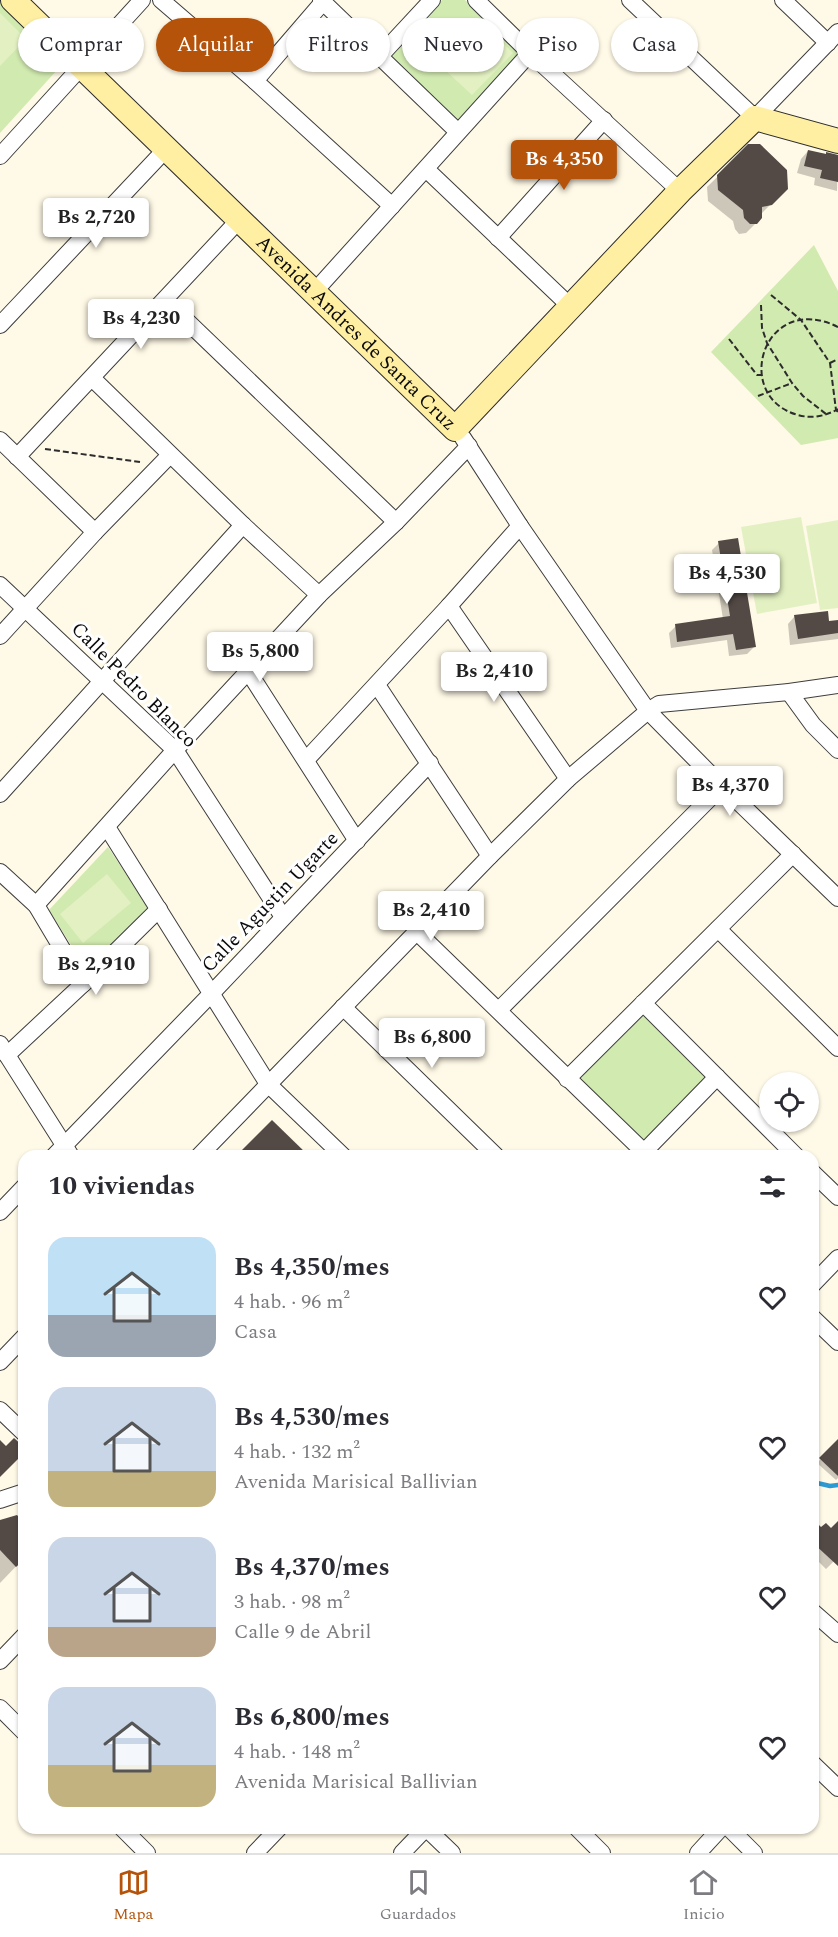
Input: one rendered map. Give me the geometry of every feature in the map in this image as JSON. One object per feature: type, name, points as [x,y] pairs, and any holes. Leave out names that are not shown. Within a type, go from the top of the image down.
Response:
[{"type":"street","name":"Avenida Andres de Santa Cruz","points":[[13,0],[32,18]]},
{"type":"street","points":[[126,18],[142,0]]},
{"type":"street","points":[[161,0],[255,81],[392,206]]},
{"type":"street","points":[[390,45],[432,0]]},
{"type":"street","points":[[476,0],[516,39]]},
{"type":"street","points":[[630,0],[754,118],[835,136]]},
{"type":"street","points":[[36,905],[319,595],[396,522],[462,437],[571,307],[680,191],[833,38],[783,0]]},
{"type":"street","points":[[255,81],[322,1],[340,18]]},
{"type":"street","points":[[390,66],[458,132]]},
{"type":"street","points":[[315,291],[516,68]]},
{"type":"street","points":[[0,156],[77,72]]},
{"type":"street","name":"Avenida Andres de Santa Cruz","points":[[88,72],[462,437],[520,526],[648,711],[838,898]]},
{"type":"street","points":[[551,72],[680,191]]},
{"type":"street","points":[[498,238],[604,120]]},
{"type":"street","points":[[0,325],[166,149]]},
{"type":"street","points":[[426,169],[571,307]]},
{"type":"street","points":[[22,452],[239,220]]},
{"type":"street","points":[[165,300],[396,522]]},
{"type":"street","points":[[92,378],[166,460],[243,525],[319,595]]},
{"type":"street","points":[[0,440],[22,452],[95,532]]},
{"type":"street","points":[[0,636],[95,532],[166,460]]},
{"type":"street","points":[[0,794],[243,525]]},
{"type":"street","points":[[306,760],[520,526]]},
{"type":"street","name":"Calle Pedro Blanco","points":[[0,585],[176,750],[283,917]]},
{"type":"street","points":[[449,606],[568,779]]},
{"type":"street","points":[[248,671],[357,841]]},
{"type":"street","points":[[377,685],[490,856]]},
{"type":"street","points":[[205,1150],[490,856],[568,779],[648,711],[659,704],[838,685]]},
{"type":"street","points":[[789,692],[813,725],[838,750]]},
{"type":"street","name":"Calle Agustin Ugarte","points":[[337,1150],[268,1084],[211,994],[430,763]]},
{"type":"street","points":[[499,1010],[722,786]]},
{"type":"street","points":[[66,1150],[211,994],[107,828]]},
{"type":"street","points":[[567,1079],[793,854]]},
{"type":"street","points":[[0,872],[36,905],[83,984]]},
{"type":"street","points":[[61,1150],[3,1050],[83,984],[159,909]]},
{"type":"street","points":[[718,929],[838,1048]]},
{"type":"street","points":[[417,932],[499,1010],[638,1150]]},
{"type":"street","points":[[643,1003],[788,1150]]},
{"type":"street","points":[[344,1007],[490,1150]]},
{"type":"street","points":[[646,1150],[717,1077]]},
{"type":"street","points":[[819,1179],[838,1197]]},
{"type":"street","points":[[0,1212],[18,1193]]},
{"type":"street","points":[[819,1278],[838,1258]]},
{"type":"street","points":[[819,1324],[838,1342]]},
{"type":"street","points":[[0,1362],[18,1343]]},
{"type":"street","points":[[0,1410],[18,1427]]},
{"type":"street","points":[[0,1500],[18,1494]]},
{"type":"street","points":[[819,1617],[838,1634]]},
{"type":"street","points":[[0,1661],[18,1642]]},
{"type":"street","points":[[0,1708],[18,1726]]},
{"type":"street","points":[[819,1770],[838,1788]]},
{"type":"street","points":[[128,1834],[147,1853]]},
{"type":"street","points":[[255,1853],[272,1834]]},
{"type":"street","points":[[402,1853],[420,1834]]},
{"type":"street","points":[[432,1834],[452,1853]]},
{"type":"street","points":[[583,1834],[602,1853]]},
{"type":"street","points":[[698,1853],[715,1834]]},
{"type":"street","points":[[735,1834],[754,1853]]},
{"type":"path","points":[[771,295],[801,320],[830,363],[838,410],[805,417],[790,413],[776,404],[768,393],[761,375],[762,358],[767,343],[778,330],[792,321],[801,320],[808,318],[825,320],[838,327]]},
{"type":"path","points":[[761,304],[762,328],[767,343],[792,383],[803,396],[826,414]]},
{"type":"path","points":[[729,339],[757,375],[761,375]]},
{"type":"path","points":[[830,363],[838,359]]},
{"type":"path","points":[[758,396],[792,383]]},
{"type":"path","points":[[22,452],[166,460]]},
{"type":"green space","points":[[0,0],[4,0],[23,18],[18,18],[18,72],[55,72],[0,133]]},
{"type":"green space","points":[[442,0],[465,0],[485,18],[426,18]]},
{"type":"green space","points":[[0,13],[18,31],[18,47],[0,66]]},
{"type":"green space","points":[[504,36],[516,46],[516,56],[504,70]]},
{"type":"green space","points":[[402,44],[402,70],[390,59]]},
{"type":"green space","points":[[504,44],[513,53],[504,62]]},
{"type":"green space","points":[[404,72],[502,72],[457,121]]},
{"type":"green space","points":[[447,72],[494,72],[472,95]]},
{"type":"green space","points":[[814,245],[838,291],[838,438],[801,445],[711,352]]},
{"type":"green space","points":[[801,517],[817,603],[757,614],[741,527]]},
{"type":"green space","points":[[838,520],[838,608],[820,610],[806,526]]},
{"type":"green space","points":[[108,847],[150,910],[88,972],[49,910]]},
{"type":"green space","points":[[107,874],[131,903],[83,943],[60,914]]},
{"type":"green space","points":[[639,1015],[648,1017],[708,1078],[648,1141],[641,1142],[579,1082],[579,1076]]},
{"type":"building","points":[[748,144],[760,144],[787,170],[788,189],[772,205],[762,207],[762,218],[757,224],[750,224],[744,218],[743,210],[718,190],[717,175]]},
{"type":"building","points":[[808,150],[838,155],[838,182],[820,178],[822,170],[804,166]]},
{"type":"building","points":[[738,538],[756,647],[736,650],[733,634],[677,642],[675,624],[730,616],[718,541]]},
{"type":"building","points":[[828,611],[829,621],[838,620],[838,633],[798,639],[794,615]]},
{"type":"building","points":[[272,1120],[303,1150],[242,1150]]},
{"type":"building","points":[[14,1438],[18,1442],[18,1459],[0,1477],[0,1440],[6,1446]]},
{"type":"building","points":[[838,1439],[838,1476],[819,1458]]},
{"type":"building","points":[[18,1516],[18,1565],[16,1567],[0,1550],[0,1520]]},
{"type":"building","points":[[838,1521],[838,1566],[819,1549],[819,1525],[821,1527],[826,1523],[831,1528]]},
{"type":"waterway","points":[[819,1483],[838,1485]]}]
